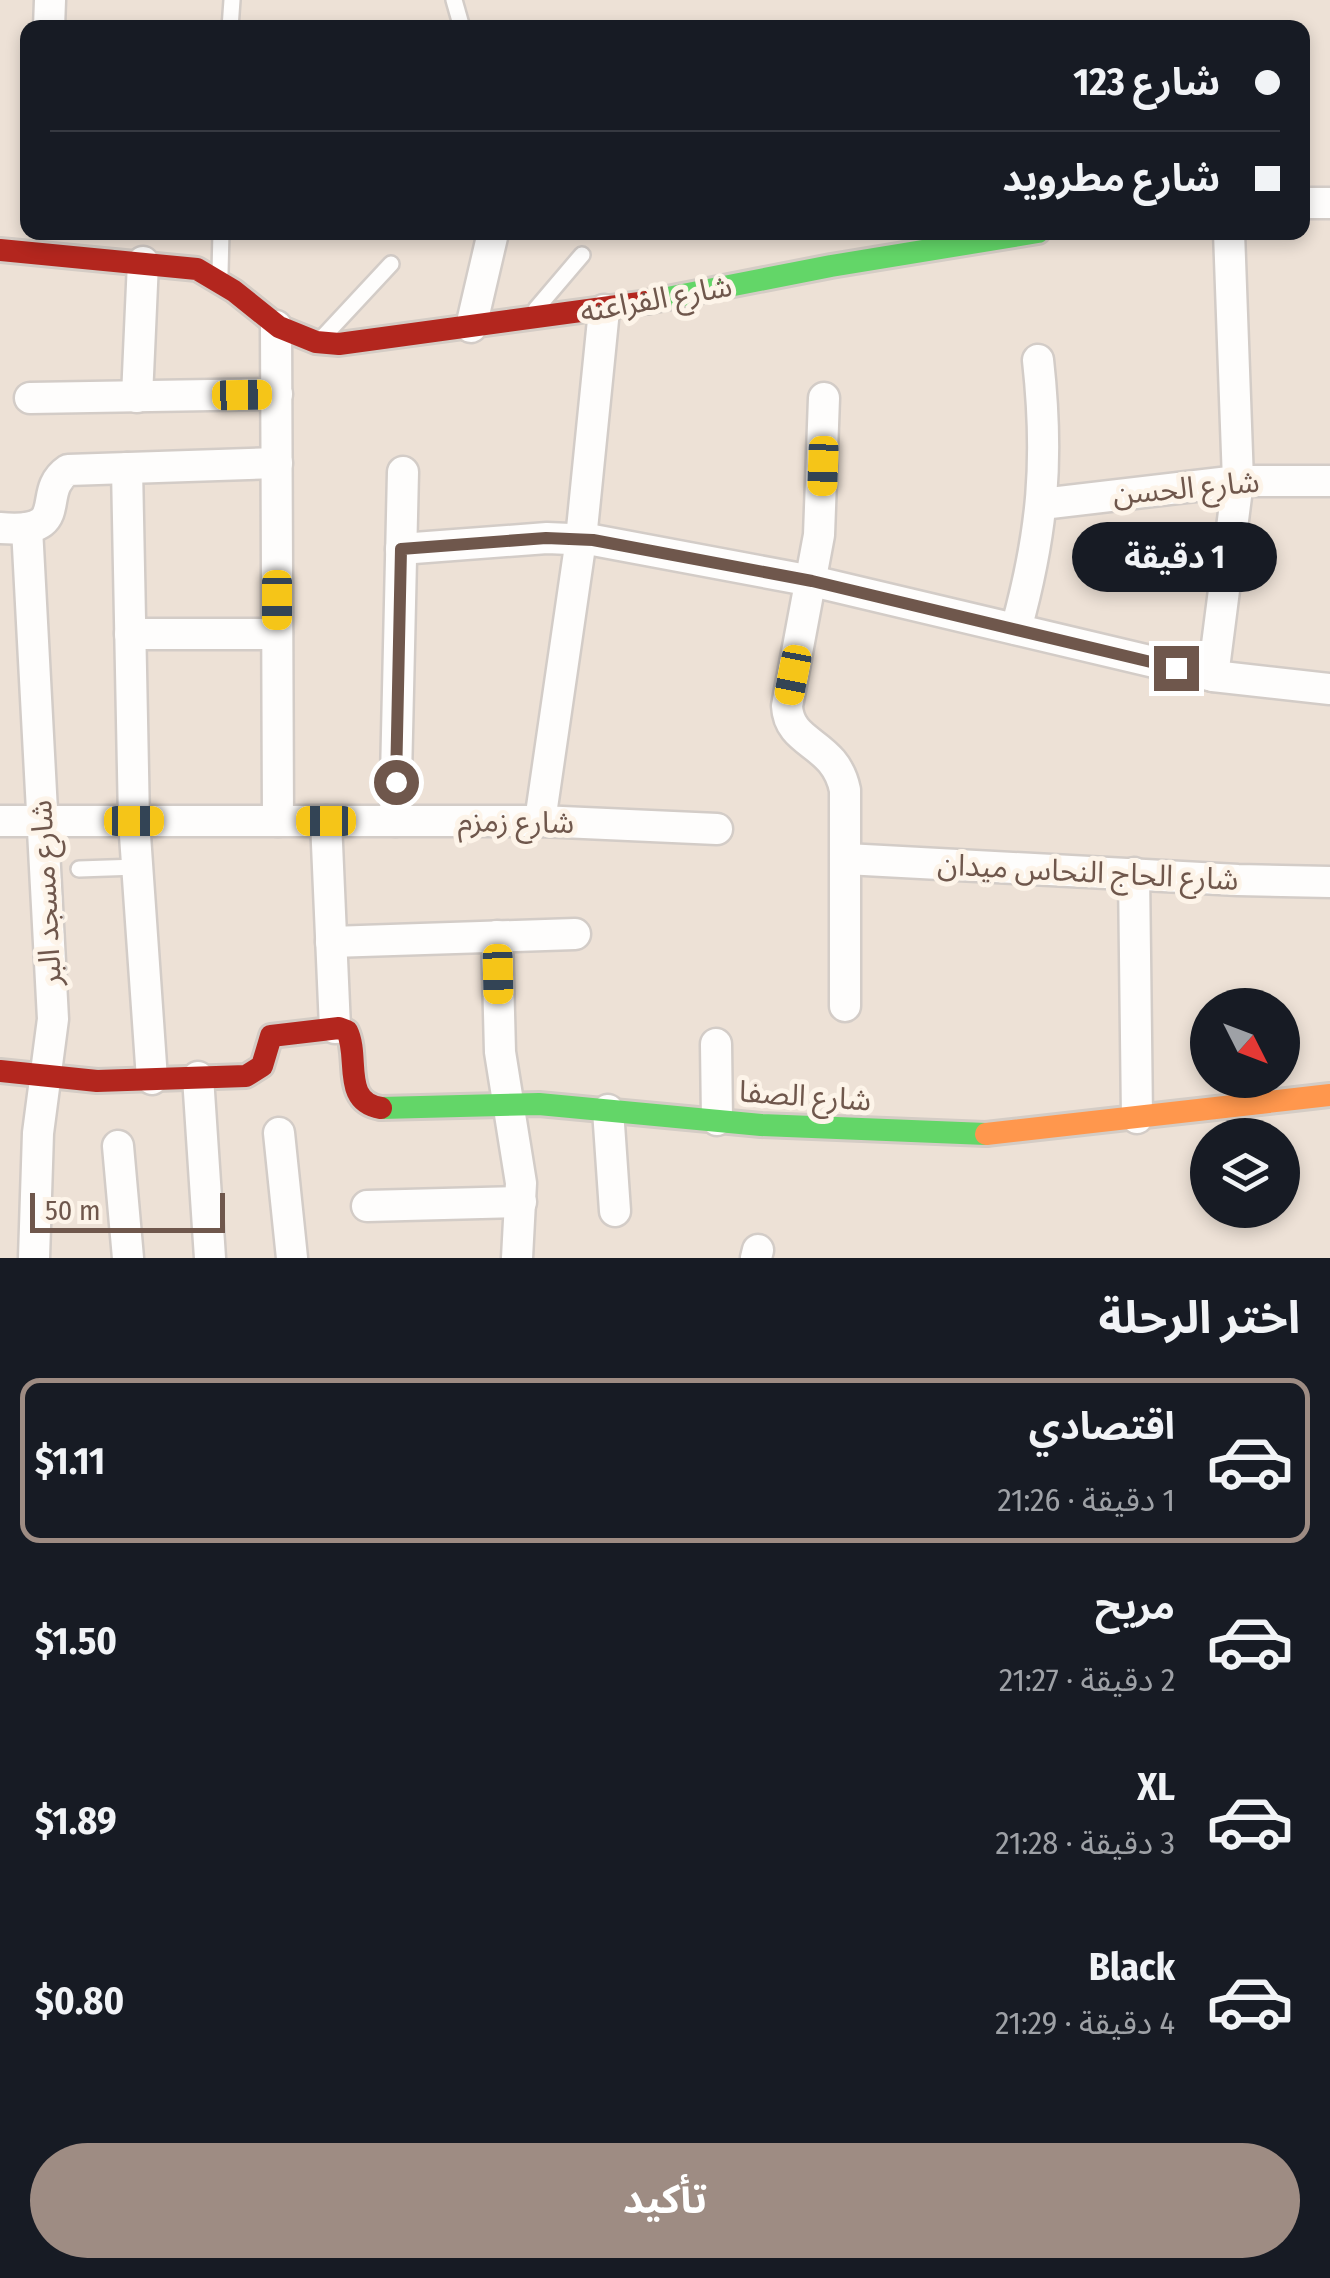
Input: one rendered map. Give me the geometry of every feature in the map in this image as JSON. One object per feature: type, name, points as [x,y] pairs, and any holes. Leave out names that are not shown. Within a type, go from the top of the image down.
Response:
[{"type":"street","points":[[471,327],[491,240]]},
{"type":"street","name":"شارع الفراعنه","points":[[219,279],[295,338],[317,344],[340,344],[604,310],[989,240]]},
{"type":"street","points":[[1213,676],[1238,481],[1229,240]]},
{"type":"street","points":[[0,250],[44,243],[197,270],[219,279]]},
{"type":"street","points":[[137,396],[143,262]]},
{"type":"street","points":[[540,821],[580,539],[604,310]]},
{"type":"street","points":[[276,326],[278,821]]},
{"type":"street","points":[[1016,628],[1031,576],[1042,504],[1044,414],[1038,360]]},
{"type":"street","points":[[30,398],[276,394]]},
{"type":"street","points":[[824,398],[822,490],[812,581],[787,706],[788,718],[804,738],[826,752],[842,776],[846,1006]]},
{"type":"street","points":[[14,528],[47,518],[52,508],[53,486],[58,476],[68,470],[277,463]]},
{"type":"street","points":[[127,468],[134,821],[152,1079]]},
{"type":"street","points":[[395,821],[404,472]]},
{"type":"street","name":"شارع الحسن","points":[[1042,504],[1238,481],[1330,481]]},
{"type":"street","name":"شارع مسجد البر","points":[[14,528],[41,821],[53,1018],[38,1133],[34,1258]]},
{"type":"street","points":[[401,549],[580,539],[812,581],[1213,676],[1330,688]]},
{"type":"street","points":[[130,634],[277,634]]},
{"type":"street","name":"شارع زمزم","points":[[0,821],[540,821],[717,829]]},
{"type":"street","points":[[0,1071],[97,1081],[257,1073],[264,1065],[271,1036],[335,1028],[326,821]]},
{"type":"street","name":"شارع الحاج النحاس ميدان","points":[[846,859],[1330,882]]},
{"type":"street","points":[[1134,873],[1137,1118]]},
{"type":"street","points":[[332,942],[575,934]]},
{"type":"street","points":[[497,936],[500,1052],[522,1202],[517,1258]]},
{"type":"street","name":"شارع الصفا","points":[[335,1028],[350,1034],[356,1092],[370,1107],[508,1103],[971,1134],[1330,1095]]},
{"type":"street","points":[[716,1044],[717,1120]]},
{"type":"street","points":[[198,1077],[210,1258]]},
{"type":"street","points":[[608,1110],[615,1212]]},
{"type":"street","points":[[279,1133],[292,1258]]},
{"type":"street","points":[[118,1146],[128,1258]]},
{"type":"street","points":[[367,1206],[522,1202]]},
{"type":"lane","points":[[219,279],[221,240]]},
{"type":"lane","points":[[528,320],[582,256]]},
{"type":"lane","points":[[317,344],[391,264]]},
{"type":"lane","points":[[79,869],[138,867]]},
{"type":"shaded area","points":[[0,0],[1330,0],[1330,1258],[0,1258]]},
{"type":"traffic: fast","points":[[647,302],[989,240]]},
{"type":"traffic: fast","points":[[381,1108],[539,1104],[761,1125],[986,1134]]},
{"type":"traffic: slow","points":[[986,1134],[1330,1095]]},
{"type":"traffic: jam","points":[[0,250],[197,269],[234,291],[279,327],[316,342],[339,344],[647,302]]},
{"type":"traffic: jam","points":[[0,1071],[97,1081],[246,1076],[262,1066],[271,1036],[339,1028],[347,1031],[351,1042],[356,1088],[369,1104],[381,1108]]},
{"type":"route","points":[[396,782],[401,549],[546,538],[593,540],[812,581],[1176,668]]}]
